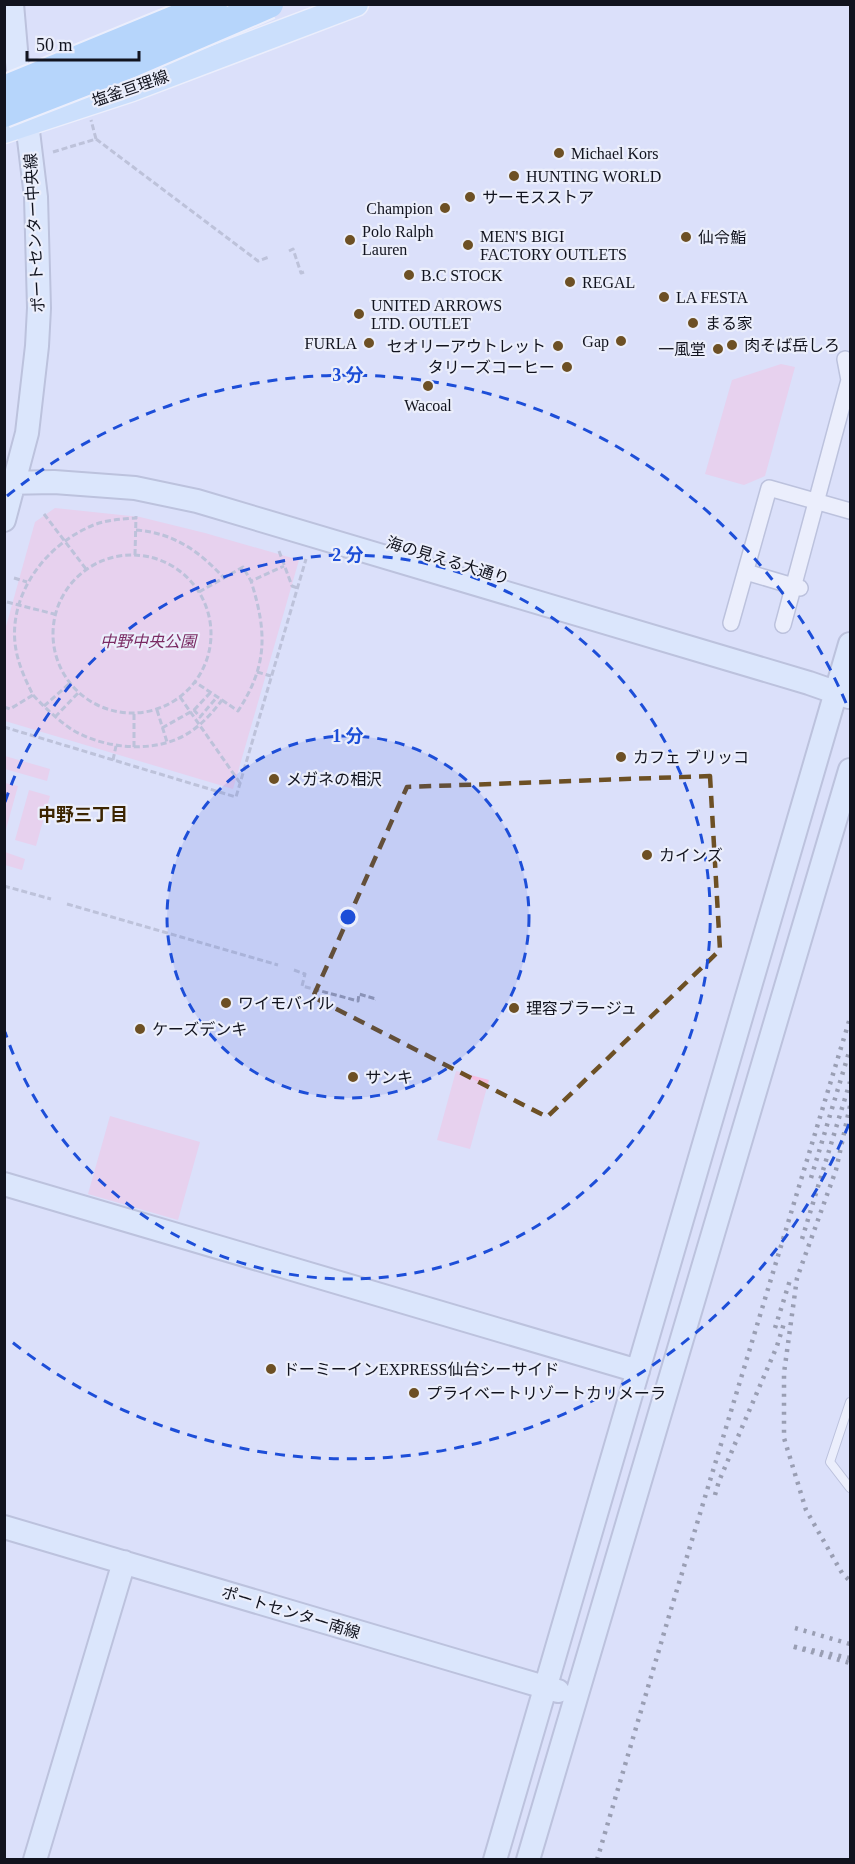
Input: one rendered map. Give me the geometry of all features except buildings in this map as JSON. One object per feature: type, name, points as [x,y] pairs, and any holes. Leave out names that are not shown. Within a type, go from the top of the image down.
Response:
[{"type":"highway","points":[[9,80],[214,4]]},
{"type":"highway","points":[[16,118],[269,4]]},
{"type":"main road","name":"塩釜亘理線","points":[[4,131],[16,118],[132,89],[356,4]]},
{"type":"street","name":"ポートセンター中央線","points":[[4,520],[11,476],[27,433],[32,399],[40,271],[36,197],[9,80],[18,58],[12,4]]},
{"type":"street","points":[[783,625],[797,587],[816,501],[849,380],[846,358]]},
{"type":"street","name":"海の見える大通り","points":[[11,476],[57,468],[138,475],[205,488],[845,687]]},
{"type":"street","points":[[731,623],[770,488],[850,511]]},
{"type":"street","points":[[746,572],[797,587]]},
{"type":"street","points":[[495,1860],[638,1371],[845,687],[850,644]]},
{"type":"street","points":[[528,1860],[850,770]]},
{"type":"street","points":[[4,1184],[638,1371]]},
{"type":"street","name":"ポートセンター南線","points":[[4,1527],[577,1696]]},
{"type":"street","points":[[35,1860],[124,1562]]},
{"type":"lane","points":[[850,1402],[830,1462],[850,1488]]},
{"type":"path","points":[[90,117],[96,139],[258,261],[269,257]]},
{"type":"path","points":[[53,152],[96,139]]},
{"type":"path","points":[[289,250],[292,249],[301,273],[306,271]]},
{"type":"path","points":[[44,514],[86,569]]},
{"type":"path","points":[[135,555],[136,517],[99,523],[65,541],[47,557],[27,582],[19,605],[15,643],[24,677],[33,695],[72,730],[116,746],[134,747],[177,739],[199,725],[222,700]]},
{"type":"path","points":[[136,530],[160,533],[188,546],[205,558],[224,578]]},
{"type":"path","points":[[279,551],[292,586],[297,588]]},
{"type":"path","points":[[135,555],[156,559],[173,566],[188,578],[199,592],[207,609],[211,627],[211,645],[206,663],[195,682],[180,697],[156,710],[134,714],[103,709],[88,701],[70,684],[57,662],[52,628],[62,595],[86,569],[110,558],[135,555]]},
{"type":"path","points":[[4,727],[236,797],[306,559]]},
{"type":"path","points":[[251,581],[284,566]]},
{"type":"path","points":[[195,682],[238,711],[250,692],[257,672],[263,635],[251,581],[243,567],[199,592]]},
{"type":"path","points":[[14,578],[27,582]]},
{"type":"path","points":[[7,602],[55,614]]},
{"type":"path","points":[[257,672],[271,676]]},
{"type":"path","points":[[44,706],[70,684]]},
{"type":"path","points":[[55,717],[78,693]]},
{"type":"path","points":[[162,728],[192,712],[210,693]]},
{"type":"path","points":[[4,707],[10,709],[33,695]]},
{"type":"path","points":[[180,697],[240,783]]},
{"type":"path","points":[[192,712],[200,717],[217,697]]},
{"type":"path","points":[[156,710],[167,742]]},
{"type":"path","points":[[134,714],[134,747]]},
{"type":"path","points":[[113,760],[116,746]]},
{"type":"path","points":[[4,886],[51,899]]},
{"type":"path","points":[[67,904],[278,965]]},
{"type":"path","points":[[294,970],[305,974],[302,986],[358,1001],[359,994],[375,1000]]},
{"type":"highlighted area","points":[[710,776],[720,950],[547,1117],[313,997],[407,787]]},
{"type":"green space","points":[[781,364],[795,367],[765,476],[744,485],[705,474],[732,380]]},
{"type":"green space","name":"中野中央公園","points":[[55,508],[140,517],[299,560],[233,789],[5,721],[5,630],[35,522]]},
{"type":"green space","points":[[5,756],[50,769],[47,781],[5,769]]},
{"type":"green space","points":[[4,783],[18,786],[5,833]]},
{"type":"green space","points":[[29,790],[50,796],[36,846],[15,840]]},
{"type":"green space","points":[[5,852],[25,859],[22,870],[5,865]]},
{"type":"green space","points":[[456,1071],[489,1080],[470,1149],[437,1140]]},
{"type":"green space","points":[[110,1116],[200,1142],[178,1220],[88,1194]]},
{"type":"railway","points":[[597,1860],[850,1018]]},
{"type":"railway","points":[[811,1178],[850,1049]]},
{"type":"railway","points":[[802,1239],[850,1082]]},
{"type":"railway","points":[[850,1106],[836,1170],[797,1278],[784,1373],[784,1438],[806,1510],[842,1573],[850,1581]]},
{"type":"railway","points":[[775,1328],[791,1277]]},
{"type":"railway","points":[[715,1495],[777,1346],[785,1320]]},
{"type":"railway","points":[[795,1628],[850,1644]]},
{"type":"railway","points":[[850,1658],[791,1646],[850,1663]]},
{"type":"place","name":"Michael Kors","points":[[559,153]]},
{"type":"place","name":"HUNTING WORLD","points":[[514,176]]},
{"type":"place","name":"サーモスストア","points":[[470,197]]},
{"type":"place","name":"Champion","points":[[445,208]]},
{"type":"place","name":"仙令鮨","points":[[686,237]]},
{"type":"place","name":"Polo Ralph Lauren","points":[[350,240]]},
{"type":"place","name":"MEN'S BIGI FACTORY OUTLETS","points":[[468,245]]},
{"type":"place","name":"B.C STOCK","points":[[409,275]]},
{"type":"place","name":"REGAL","points":[[570,282]]},
{"type":"place","name":"LA FESTA","points":[[664,297]]},
{"type":"place","name":"UNITED ARROWS LTD. OUTLET","points":[[359,314]]},
{"type":"place","name":"まる家","points":[[693,323]]},
{"type":"place","name":"Gap","points":[[621,341]]},
{"type":"place","name":"FURLA","points":[[369,343]]},
{"type":"place","name":"肉そば岳しろ","points":[[732,345]]},
{"type":"place","name":"セオリーアウトレット","points":[[558,346]]},
{"type":"place","name":"一風堂","points":[[718,349]]},
{"type":"place","name":"タリーズコーヒー","points":[[567,367]]},
{"type":"place","name":"Wacoal","points":[[428,386]]},
{"type":"place","name":"カフェ ブリッコ","points":[[621,757]]},
{"type":"place","name":"メガネの相沢","points":[[274,779]]},
{"type":"place","name":"カインズ","points":[[647,855]]},
{"type":"place","name":"ワイモバイル","points":[[226,1003]]},
{"type":"place","name":"理容ブラージュ","points":[[514,1008]]},
{"type":"place","name":"ケーズデンキ","points":[[140,1029]]},
{"type":"place","name":"サンキ","points":[[353,1077]]},
{"type":"place","name":"ドーミーインEXPRESS仙台シーサイド","points":[[271,1369]]},
{"type":"place","name":"プライベートリゾートカリメーラ","points":[[414,1393]]},
{"type":"district","name":"中野三丁目","points":[[83,815]]}]
